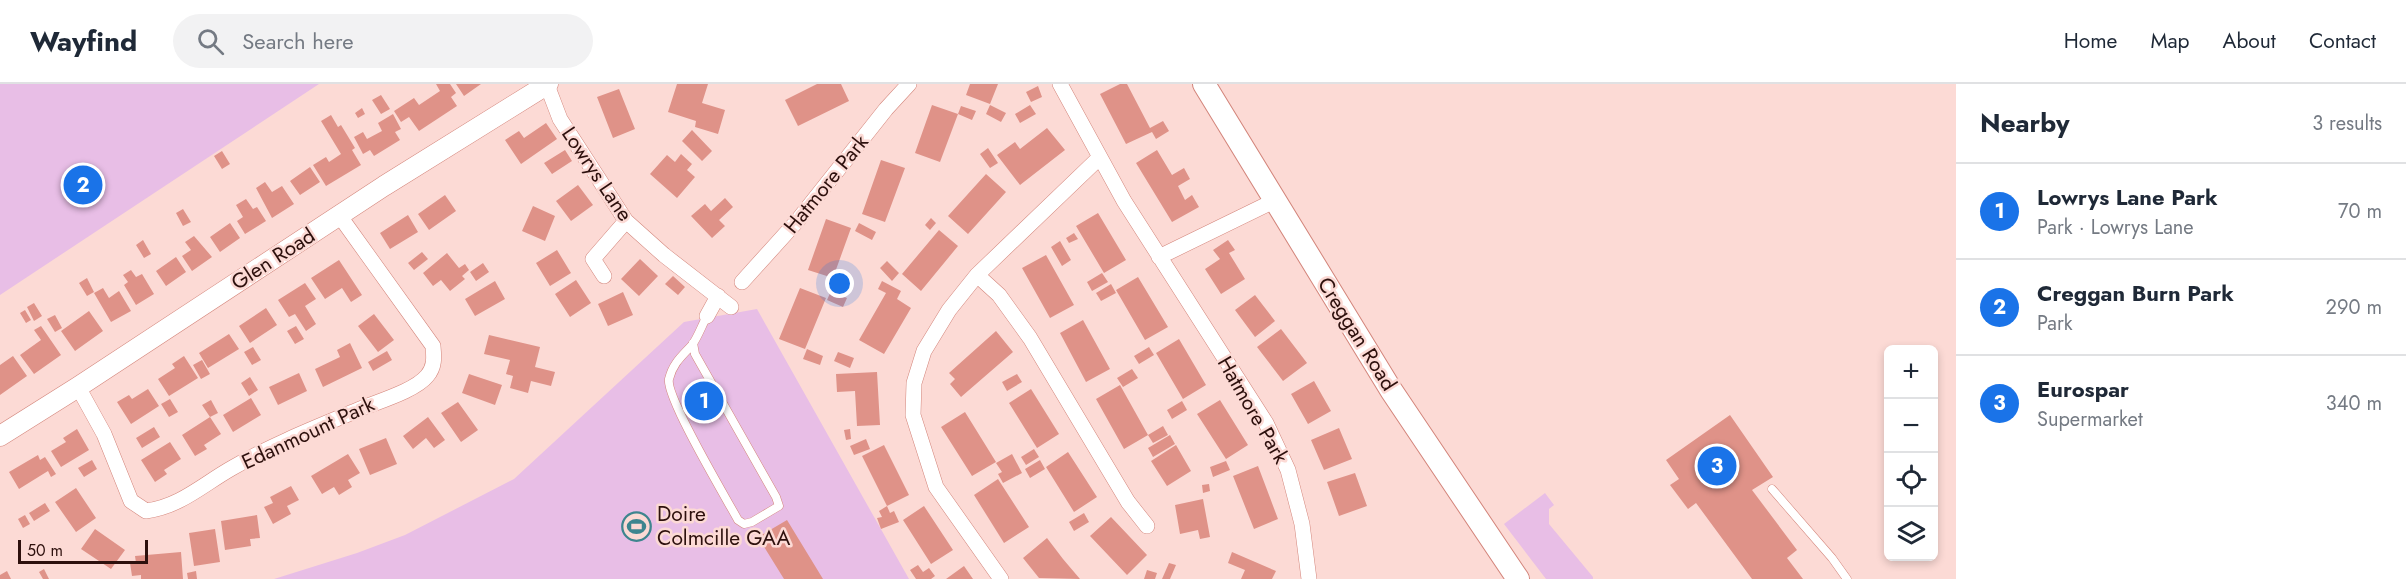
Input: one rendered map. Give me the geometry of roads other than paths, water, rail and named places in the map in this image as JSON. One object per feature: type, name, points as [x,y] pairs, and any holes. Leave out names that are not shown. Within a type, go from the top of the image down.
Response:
[{"type":"main road","name":"Creggan Road","points":[[1204,84],[1391,390],[1518,579]]},
{"type":"street","name":"Glen Road","points":[[0,436],[339,215],[548,84]]},
{"type":"street","name":"Lowrys Lane","points":[[548,84],[560,119],[626,221],[663,255],[731,307]]},
{"type":"street","name":"Hatmore Park","points":[[742,282],[798,220],[909,84]]},
{"type":"street","name":"Hatmore Park","points":[[1060,84],[1099,158],[1158,257],[1266,423],[1288,470],[1302,524],[1309,579]]},
{"type":"street","points":[[1001,579],[936,487],[913,415],[914,383],[924,351],[949,310],[977,275],[1099,158]]},
{"type":"street","points":[[1158,257],[1274,201]]},
{"type":"street","name":"Edanmount Park","points":[[78,387],[104,434],[131,501],[146,511],[164,508],[190,495],[232,468],[318,426],[412,387],[427,377],[434,363],[433,346],[339,215]]},
{"type":"street","points":[[604,276],[589,254],[626,221]]},
{"type":"street","points":[[977,275],[999,296],[1030,338],[1128,502],[1147,526]]},
{"type":"street","points":[[707,316],[718,296]]},
{"type":"lane","points":[[693,343],[695,354],[779,506],[752,522],[744,524],[738,520],[669,388],[669,381],[677,359],[693,343],[707,316]]},
{"type":"lane","points":[[1772,489],[1832,558],[1846,579]]},
{"type":"place","name":"Creggan Burn Park","points":[[83,185]]},
{"type":"place","name":"Lowrys Lane Park","points":[[704,401]]},
{"type":"place","name":"Eurospar","points":[[1717,466]]},
{"type":"place","name":"Doire Colmcille GAA","points":[[636,526]]}]
